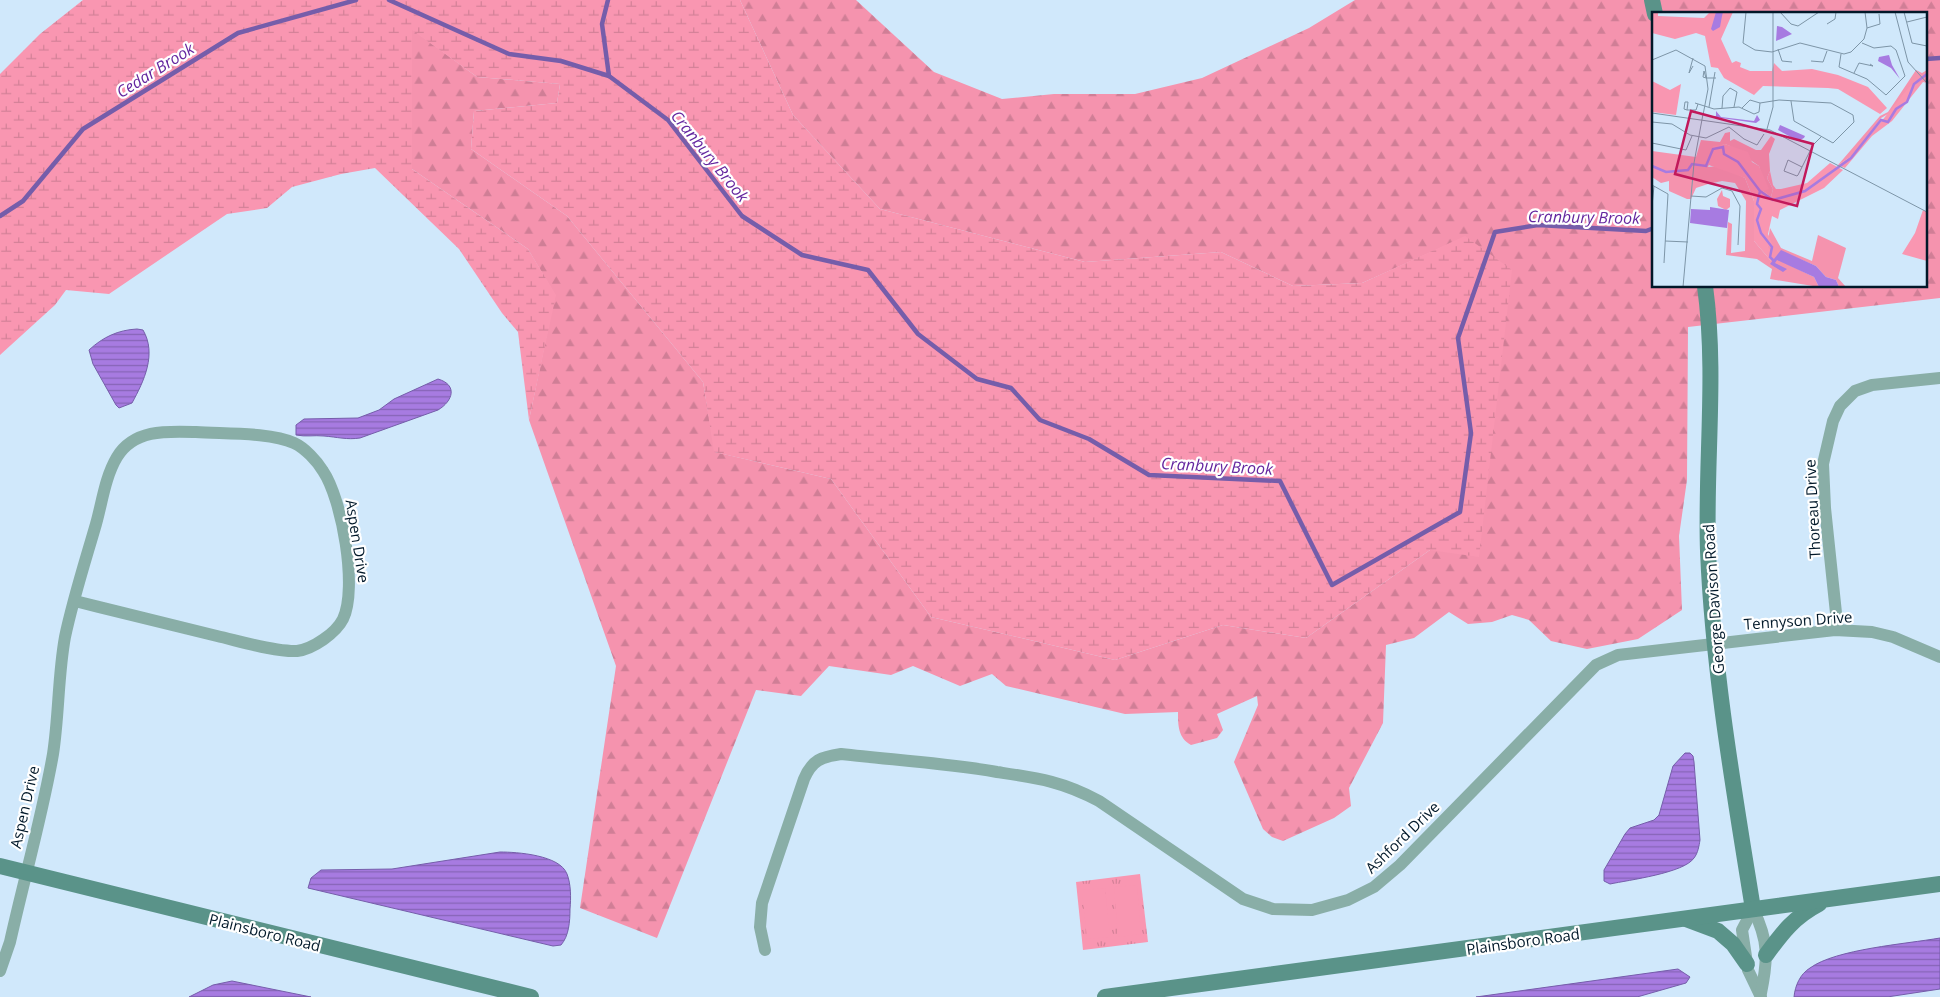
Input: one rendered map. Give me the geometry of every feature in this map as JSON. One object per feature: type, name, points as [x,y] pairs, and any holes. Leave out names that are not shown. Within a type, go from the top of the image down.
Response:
[{"type":"street","name":"George Davison Road","points":[[1705,288],[1710,319],[1712,377],[1707,510],[1715,643],[1753,909]]},
{"type":"street","name":"Thoreau Drive","points":[[1835,630],[1836,613],[1825,508],[1823,464],[1833,421],[1840,406],[1856,391],[1872,385],[1940,378]]},
{"type":"street","name":"Aspen Drive","points":[[0,971],[10,942],[52,756],[57,726],[60,672],[65,638],[75,601],[110,475],[117,457],[128,444],[145,435],[164,431],[271,437],[295,443],[312,457],[325,473],[334,493],[344,533],[350,582],[349,600],[343,620],[323,640],[310,648],[292,651],[278,649],[75,601]]},
{"type":"street","name":"Tennyson Drive","points":[[1715,643],[1835,630],[1879,634],[1940,657]]},
{"type":"street","name":"Ashford Drive","points":[[765,950],[760,927],[762,903],[809,767],[819,759],[841,754],[970,767],[1051,780],[1076,789],[1099,801],[1243,900],[1273,909],[1312,910],[1357,896],[1374,887],[1400,866],[1596,665],[1618,655],[1715,643]]},
{"type":"street","name":"Plainsboro Road","points":[[0,866],[531,997]]},
{"type":"street","name":"Plainsboro Road","points":[[1105,997],[1940,884]]},
{"type":"street","points":[[1766,955],[1783,930],[1803,912],[1826,900]]},
{"type":"street","points":[[1753,909],[1762,928],[1767,963],[1761,995]]},
{"type":"street","points":[[1753,909],[1742,930],[1748,970],[1761,995]]},
{"type":"street","points":[[1684,918],[1718,931],[1733,944],[1747,964]]},
{"type":"green space","points":[[83,0],[740,0],[793,115],[880,209],[1085,262],[1221,252],[1293,286],[1362,283],[1465,236],[1512,270],[1479,557],[1430,550],[1306,638],[1223,625],[1115,660],[931,617],[831,479],[714,452],[703,382],[567,216],[471,149],[474,111],[557,103],[560,84],[477,77],[412,30],[412,169],[528,249],[556,295],[529,420],[518,332],[502,313],[459,249],[375,168],[341,174],[292,187],[267,208],[227,214],[109,294],[66,290],[55,305],[0,355],[0,74],[40,34]]},
{"type":"green space","points":[[740,0],[856,0],[934,72],[1002,99],[1054,94],[1135,94],[1202,78],[1309,28],[1355,0],[1940,0],[1940,298],[1688,327],[1687,480],[1679,536],[1682,610],[1638,639],[1587,649],[1551,641],[1529,620],[1512,615],[1492,622],[1468,624],[1449,612],[1414,638],[1386,645],[1383,723],[1349,788],[1351,806],[1334,818],[1283,841],[1272,837],[1263,829],[1234,762],[1258,705],[1257,696],[1217,714],[1223,730],[1217,738],[1191,745],[1181,735],[1178,712],[1125,714],[1006,686],[992,674],[960,686],[913,666],[891,675],[829,666],[801,696],[756,690],[657,938],[580,908],[616,666],[529,420],[555,295],[528,249],[412,169],[412,29],[477,77],[560,84],[557,103],[474,111],[471,149],[567,216],[703,382],[715,452],[831,479],[931,617],[1115,660],[1223,625],[1306,638],[1430,550],[1465,237],[1362,283],[1293,286],[1221,252],[1085,262],[880,209],[793,115]]},
{"type":"green space","points":[[1140,874],[1148,942],[1083,950],[1076,882]]},
{"type":"green space","points":[[1137,885],[1141,934],[1118,937],[1114,887]]},
{"type":"green space","points":[[1105,888],[1110,937],[1087,939],[1082,890]]},
{"type":"shaded area","points":[[137,329],[143,330],[147,339],[149,358],[147,367],[141,386],[132,403],[119,408],[93,364],[89,350],[111,335]]},
{"type":"shaded area","points":[[438,379],[449,385],[451,393],[447,402],[438,410],[360,438],[346,439],[296,435],[296,425],[304,419],[358,418],[379,410],[394,399]]},
{"type":"shaded area","points":[[1685,753],[1690,753],[1693,756],[1694,762],[1700,840],[1694,858],[1679,868],[1668,872],[1610,884],[1604,881],[1604,870],[1630,828],[1654,820],[1659,815],[1673,766]]},
{"type":"shaded area","points":[[500,852],[517,853],[547,859],[563,868],[567,874],[571,900],[570,918],[566,937],[561,945],[553,946],[308,888],[311,878],[321,870],[392,869]]},
{"type":"shaded area","points":[[1940,938],[1940,989],[1887,997],[1794,997],[1797,985],[1803,974],[1810,968],[1836,956]]},
{"type":"shaded area","points":[[1678,969],[1690,977],[1686,983],[1637,997],[1476,997]]},
{"type":"shaded area","points":[[232,981],[311,997],[189,997],[213,985]]},
{"type":"waterway","name":"Cedar Brook","points":[[0,216],[23,201],[83,129],[238,33],[356,0]]},
{"type":"waterway","name":"Cedar Brook","points":[[389,0],[509,54],[561,61],[609,76]]},
{"type":"waterway","name":"Cranbury Brook","points":[[608,0],[602,24],[609,76],[668,120],[742,216],[802,255],[868,270],[918,334],[977,379],[1011,388],[1040,420],[1089,439],[1149,475],[1280,481],[1332,585],[1460,512],[1471,433],[1458,338],[1495,232],[1538,225],[1646,231],[1652,229]]},
{"type":"waterway","name":"Cranbury Brook","points":[[1928,59],[1940,58]]}]
